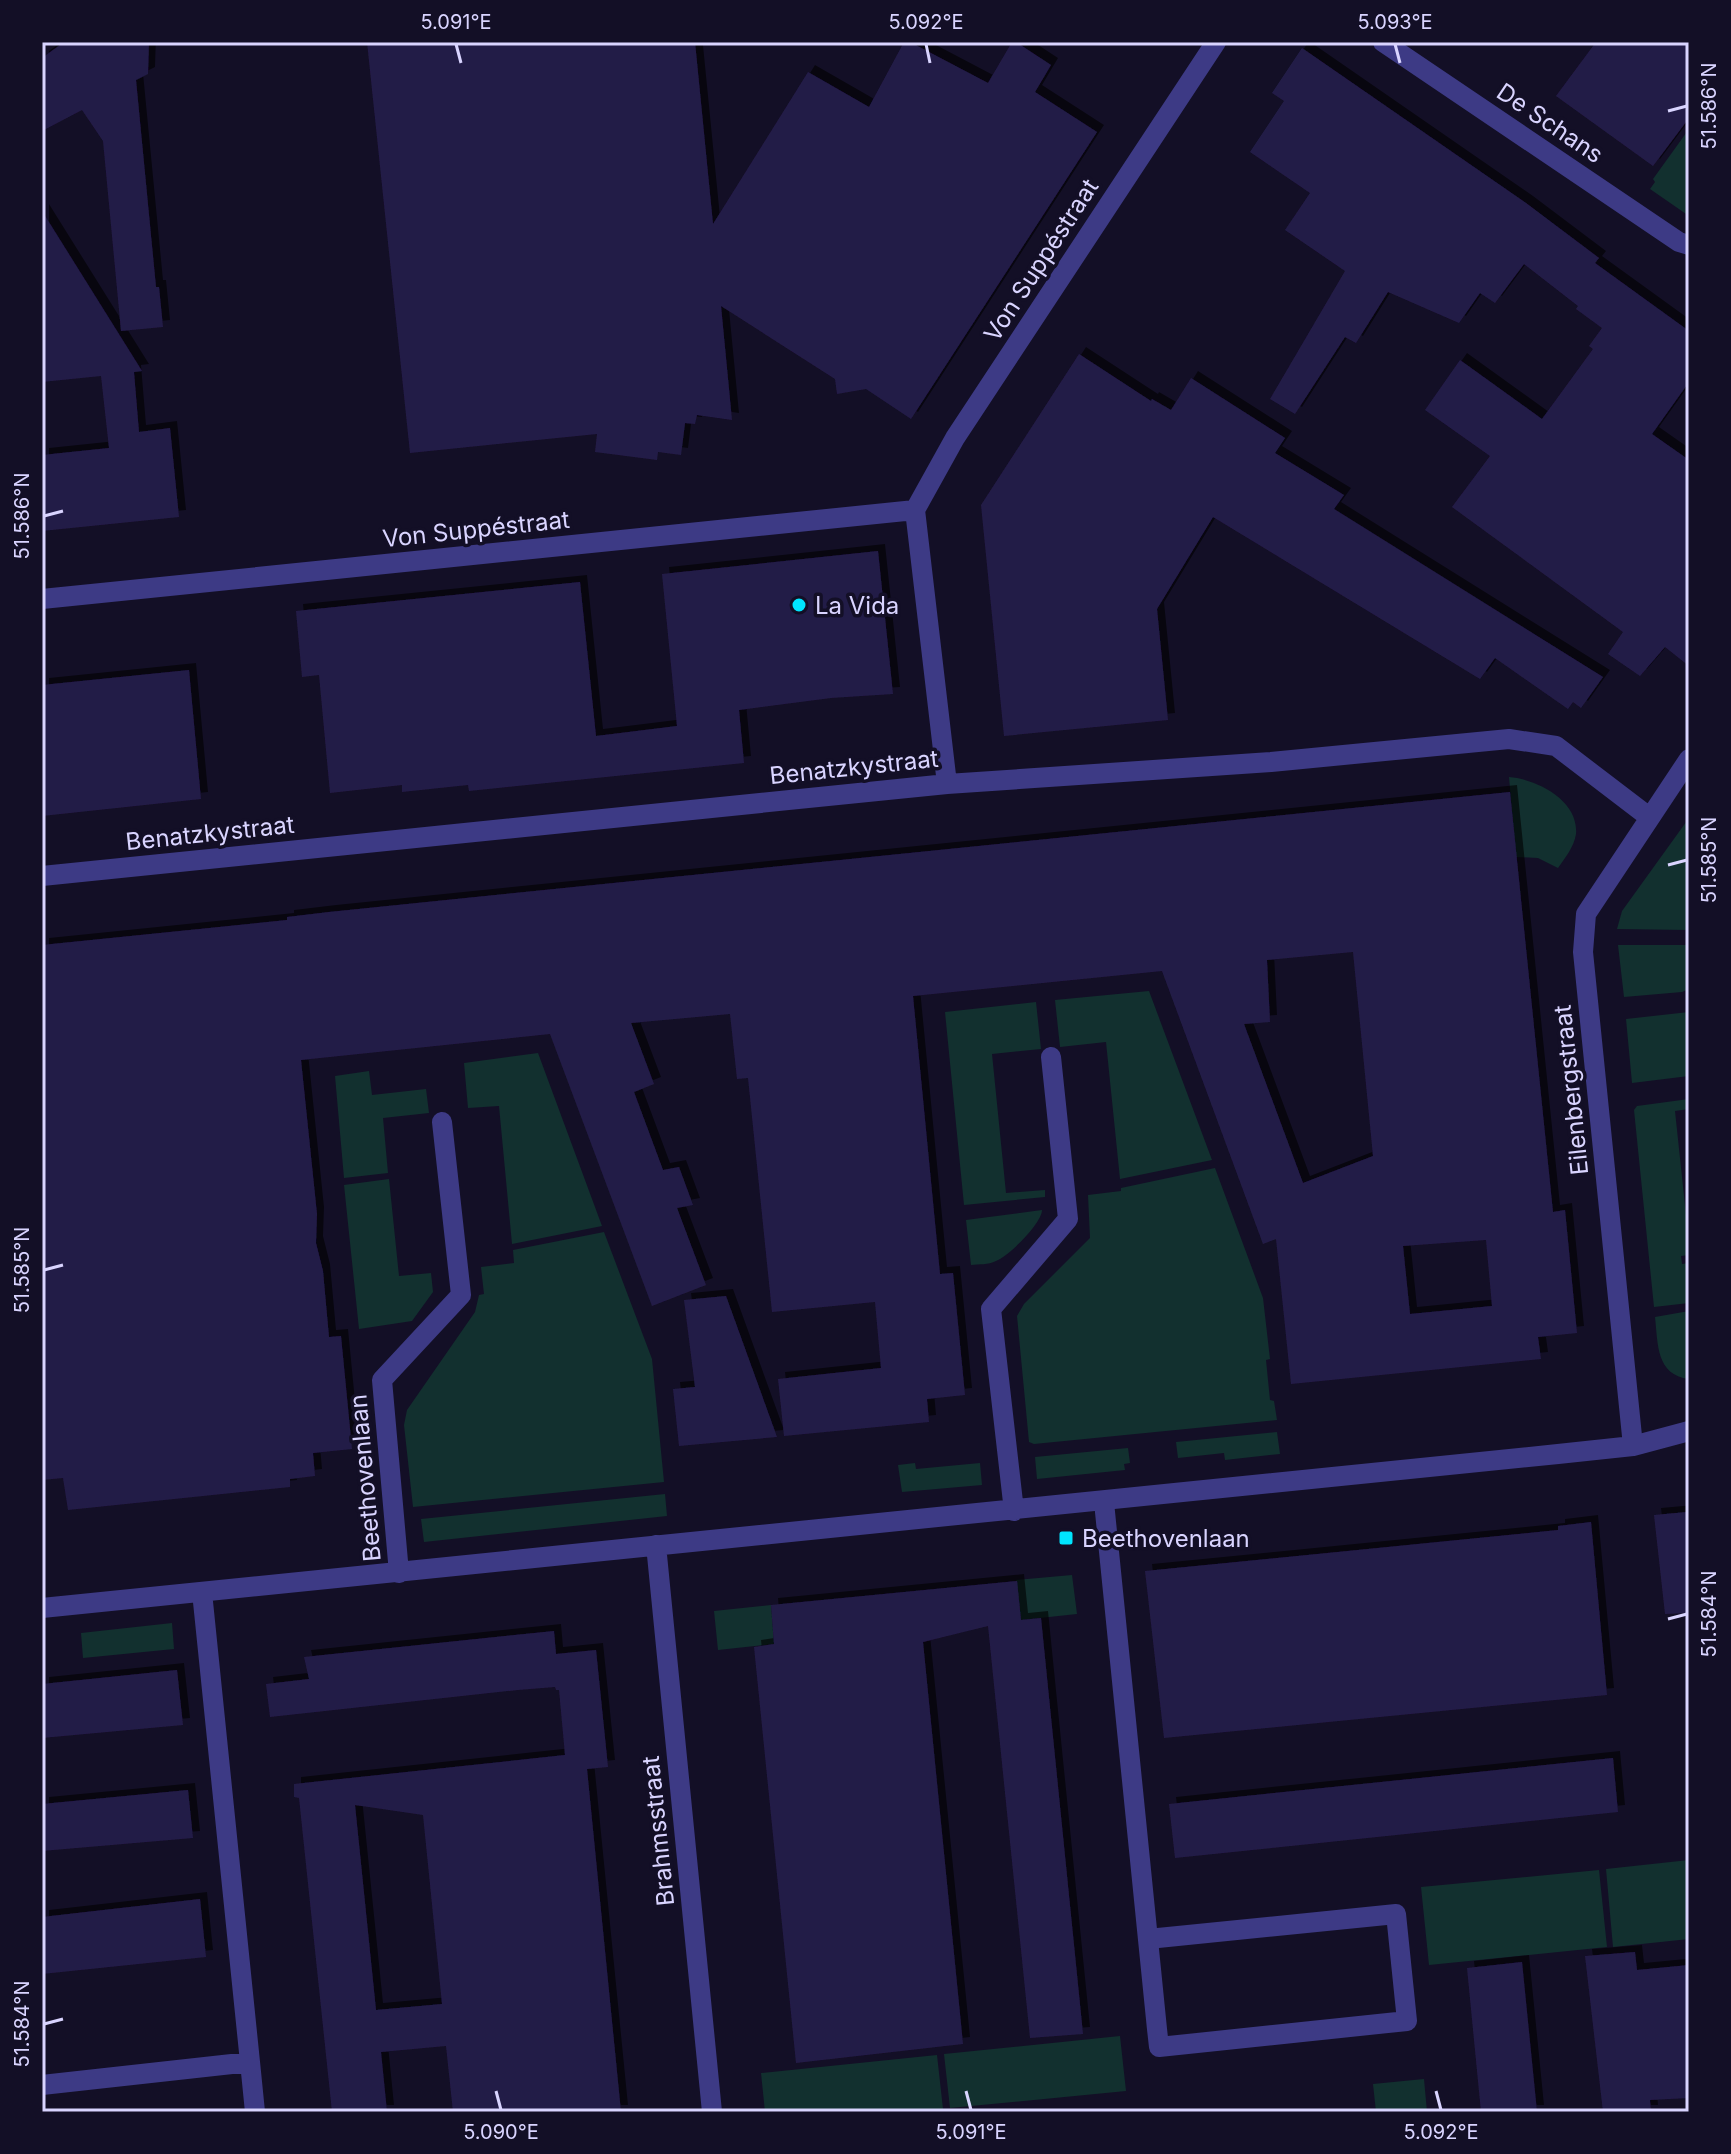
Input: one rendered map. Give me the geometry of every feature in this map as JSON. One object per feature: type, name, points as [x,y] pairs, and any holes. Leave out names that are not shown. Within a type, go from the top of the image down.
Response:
[{"type":"street","name":"Von Suppéstraat","points":[[42,599],[915,510],[955,438],[1216,42]]},
{"type":"street","name":"De Schans","points":[[1383,42],[1679,242],[1689,245]]},
{"type":"street","points":[[915,510],[947,784]]},
{"type":"street","name":"Benatzkystraat","points":[[42,876],[947,784],[1271,762],[1509,739],[1556,746],[1649,817]]},
{"type":"street","name":"Eilenbergstraat","points":[[1633,1446],[1583,952],[1586,914],[1689,759]]},
{"type":"street","points":[[1014,1511],[991,1309],[1068,1219],[1051,1057]]},
{"type":"street","name":"Beethovenlaan","points":[[399,1573],[382,1380],[461,1295],[442,1122]]},
{"type":"street","name":"Beethovenlaan","points":[[42,1608],[1633,1446],[1689,1431]]},
{"type":"street","points":[[1104,1502],[1148,1939],[1159,2047],[1407,2021],[1396,1914],[1148,1939]]},
{"type":"street","name":"Brahmsstraat","points":[[656,1545],[712,2112]]},
{"type":"street","points":[[202,1592],[255,2112]]},
{"type":"street","points":[[42,2085],[250,2062]]},
{"type":"green space","points":[[1689,129],[1689,216],[1650,189],[1655,182],[1653,179]]},
{"type":"green space","points":[[1509,777],[1543,787],[1571,811],[1576,834],[1558,868],[1538,858],[1516,857]]},
{"type":"green space","points":[[1689,818],[1689,930],[1617,929],[1622,911]]},
{"type":"green space","points":[[1618,945],[1689,945],[1689,989],[1624,997]]},
{"type":"green space","points":[[1149,991],[1212,1160],[1120,1179],[1106,1042],[1060,1047],[1055,1000]]},
{"type":"green space","points":[[1036,1002],[1041,1049],[992,1054],[1006,1193],[1045,1190],[1045,1197],[964,1205],[945,1012]]},
{"type":"green space","points":[[1689,1012],[1689,1076],[1632,1083],[1626,1019]]},
{"type":"green space","points":[[538,1053],[602,1226],[512,1244],[499,1106],[468,1108],[464,1063]]},
{"type":"green space","points":[[369,1071],[372,1095],[426,1089],[429,1113],[383,1118],[388,1173],[344,1178],[335,1076]]},
{"type":"green space","points":[[1689,1099],[1689,1109],[1675,1111],[1689,1243],[1689,1255],[1681,1256],[1682,1264],[1689,1263],[1689,1303],[1654,1307],[1634,1110],[1637,1106]]},
{"type":"green space","points":[[1215,1168],[1263,1298],[1270,1359],[1266,1360],[1270,1400],[1274,1401],[1277,1420],[1034,1444],[1029,1442],[1017,1316],[1024,1304],[1090,1238],[1088,1195],[1121,1191],[1121,1188]]},
{"type":"green space","points":[[389,1179],[399,1276],[431,1273],[433,1292],[412,1321],[359,1329],[344,1185]]},
{"type":"green space","points":[[1042,1210],[1031,1231],[1009,1253],[987,1264],[971,1265],[966,1220]]},
{"type":"green space","points":[[604,1232],[652,1359],[664,1482],[413,1507],[404,1425],[407,1410],[475,1312],[479,1295],[484,1294],[481,1267],[514,1263],[513,1250]]},
{"type":"green space","points":[[1689,1311],[1689,1379],[1678,1376],[1665,1365],[1658,1347],[1655,1317]]},
{"type":"green space","points":[[1277,1432],[1280,1454],[1225,1460],[1224,1453],[1178,1458],[1176,1442]]},
{"type":"green space","points":[[1128,1448],[1130,1463],[1124,1464],[1125,1470],[1037,1479],[1035,1457]]},
{"type":"green space","points":[[915,1463],[916,1469],[980,1463],[982,1485],[902,1492],[898,1465]]},
{"type":"green space","points":[[665,1494],[667,1516],[424,1542],[421,1519]]},
{"type":"green space","points":[[1072,1575],[1077,1614],[1021,1620],[1016,1580]]},
{"type":"green space","points":[[771,1605],[774,1644],[718,1650],[714,1611]]},
{"type":"green space","points":[[172,1623],[174,1649],[83,1658],[81,1633]]},
{"type":"green space","points":[[1689,1860],[1689,1939],[1613,1947],[1606,1869]]},
{"type":"green space","points":[[1599,1870],[1607,1947],[1429,1965],[1421,1887]]},
{"type":"green space","points":[[1120,2036],[1126,2091],[950,2108],[944,2054]]},
{"type":"green space","points":[[937,2055],[943,2109],[916,2112],[765,2112],[761,2073]]},
{"type":"green space","points":[[1424,2079],[1427,2112],[1376,2112],[1373,2084]]},
{"type":"building","points":[[64,42],[149,42],[148,74],[136,80],[156,287],[159,287],[163,327],[121,331],[103,141],[82,110],[42,131],[42,58]]},
{"type":"building","points":[[367,42],[695,42],[713,224],[808,72],[869,107],[904,42],[910,42],[988,83],[1012,42],[1016,42],[1051,65],[1035,92],[1097,132],[911,419],[866,389],[837,394],[835,379],[721,306],[732,420],[697,415],[695,424],[685,423],[681,455],[658,452],[657,460],[595,452],[597,434],[410,453]]},
{"type":"building","points":[[1596,42],[1689,42],[1689,118],[1653,166],[1556,96]]},
{"type":"building","points":[[1302,48],[1526,203],[1599,258],[1595,263],[1689,331],[1689,382],[1652,434],[1689,460],[1689,666],[1665,647],[1640,676],[1608,654],[1623,632],[1452,507],[1490,456],[1425,410],[1460,360],[1542,419],[1593,349],[1589,346],[1602,328],[1524,264],[1495,303],[1480,293],[1459,323],[1388,292],[1356,343],[1345,337],[1295,414],[1270,399],[1345,271],[1285,230],[1310,193],[1250,152],[1284,101],[1272,93]]},
{"type":"building","points":[[42,211],[142,371],[134,372],[139,432],[170,428],[179,517],[42,531],[42,455],[109,448],[101,376],[42,382]]},
{"type":"building","points":[[1079,354],[1151,401],[1171,410],[1191,378],[1285,438],[1275,453],[1344,495],[1334,509],[1603,677],[1581,708],[1573,702],[1568,709],[1495,658],[1480,679],[1213,517],[1157,609],[1168,720],[1004,736],[981,505]]},
{"type":"building","points":[[878,551],[893,694],[831,698],[739,710],[744,763],[469,791],[468,785],[402,792],[402,785],[330,793],[319,675],[302,677],[296,611],[580,582],[596,736],[677,726],[662,574]]},
{"type":"building","points":[[189,670],[201,799],[42,816],[42,685]]},
{"type":"building","points":[[1510,792],[1553,1212],[1565,1210],[1577,1333],[1538,1337],[1541,1359],[1291,1384],[1276,1239],[1263,1244],[1162,971],[913,996],[940,1274],[953,1273],[965,1395],[927,1399],[929,1422],[784,1436],[778,1379],[881,1368],[875,1302],[772,1312],[748,1078],[737,1079],[730,1014],[631,1023],[654,1084],[634,1092],[663,1170],[679,1167],[693,1205],[677,1208],[706,1285],[652,1306],[550,1034],[301,1060],[317,1214],[316,1243],[323,1271],[329,1337],[341,1336],[352,1449],[313,1453],[315,1476],[290,1479],[290,1487],[68,1510],[63,1478],[42,1480],[42,945],[287,920],[287,917]],"holes":[[[1353,952],[1373,1156],[1303,1183],[1244,1024],[1270,1022],[1267,960]],[[1486,1240],[1492,1306],[1410,1314],[1403,1246]]]},
{"type":"building","points":[[726,1296],[777,1437],[679,1446],[673,1389],[695,1387],[684,1300]]},
{"type":"building","points":[[1687,1512],[1689,1613],[1665,1614],[1654,1515]]},
{"type":"building","points":[[1591,1522],[1607,1695],[1164,1738],[1145,1571],[1558,1530],[1558,1526]]},
{"type":"building","points":[[1017,1581],[1021,1620],[1041,1618],[1083,2034],[1030,2038],[988,1626],[923,1642],[963,2044],[796,2063],[754,1647],[774,1644],[771,1605]]},
{"type":"building","points":[[554,1631],[556,1654],[596,1650],[608,1767],[587,1769],[621,2112],[453,2112],[446,2046],[381,2052],[387,2112],[332,2112],[299,1798],[294,1797],[294,1784],[565,1755],[559,1690],[555,1687],[270,1717],[266,1684],[309,1679],[304,1657]],"holes":[[[355,1805],[423,1815],[442,2004],[376,2010]]]},
{"type":"building","points":[[177,1670],[183,1725],[42,1738],[42,1684]]},
{"type":"building","points":[[1613,1758],[1618,1812],[1175,1858],[1169,1804]]},
{"type":"building","points":[[188,1790],[193,1838],[42,1851],[42,1804]]},
{"type":"building","points":[[200,1899],[206,1957],[42,1974],[42,1917]]},
{"type":"building","points":[[1635,1952],[1637,1970],[1689,1965],[1689,2098],[1650,2100],[1651,2112],[1603,2112],[1585,1956]]},
{"type":"building","points":[[1522,1962],[1537,2112],[1481,2112],[1467,1968]]},
{"type":"place","name":"La Vida","points":[[799,605]]},
{"type":"place","name":"Beethovenlaan","points":[[1066,1538]]}]
